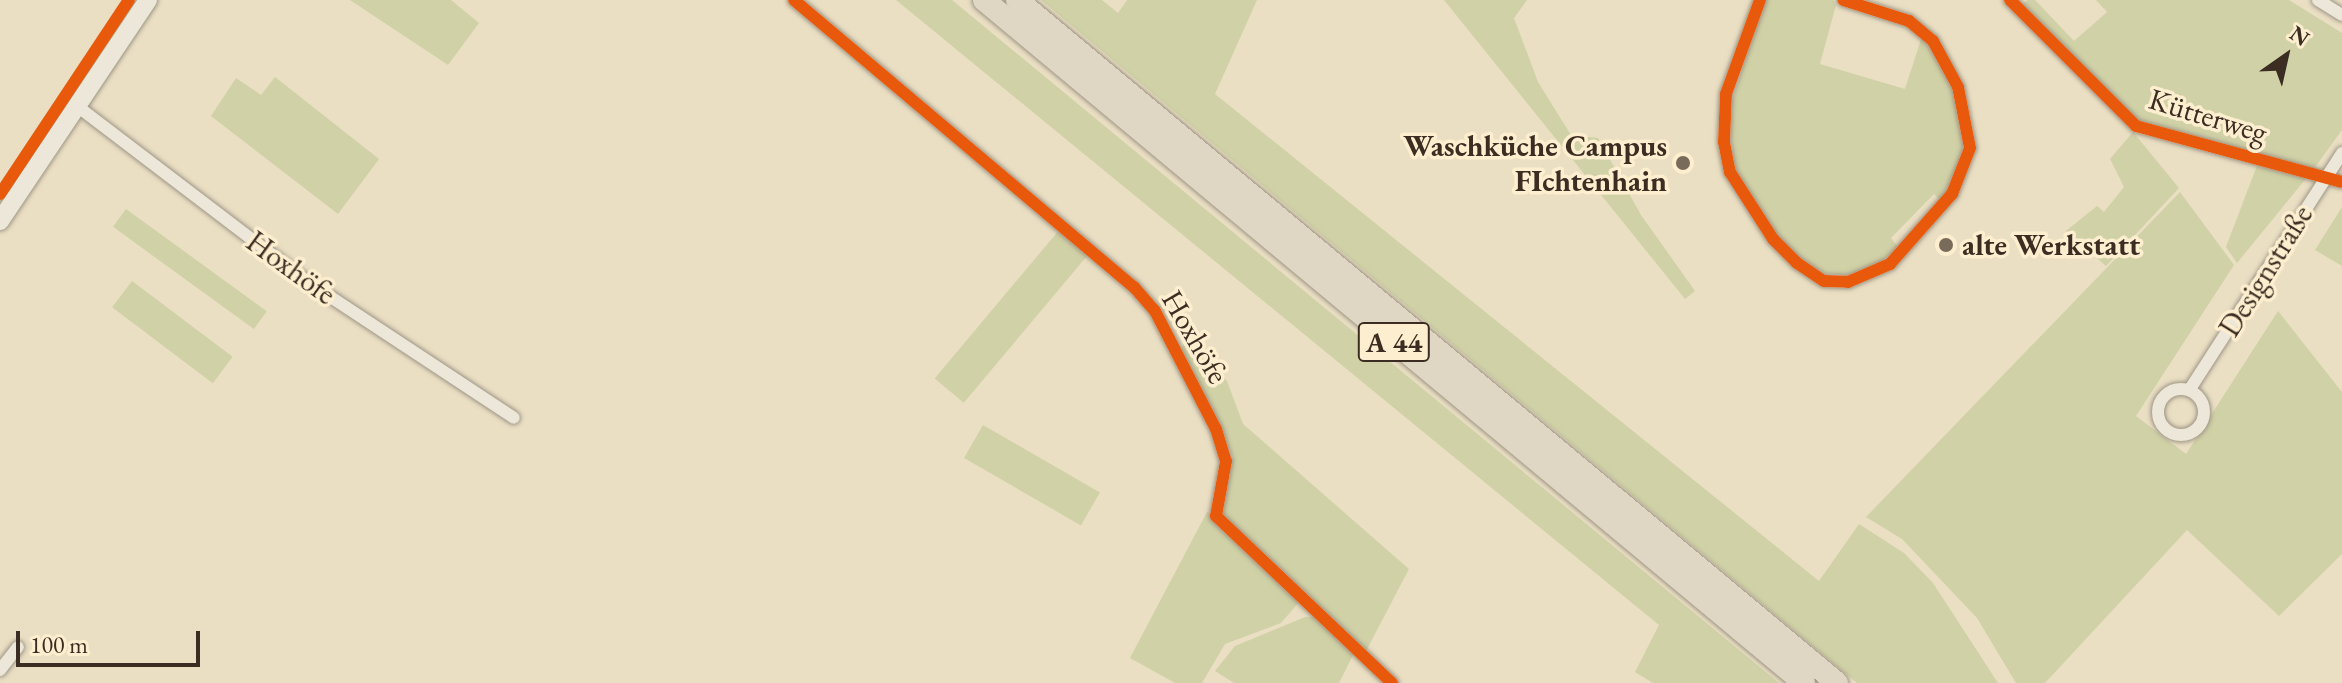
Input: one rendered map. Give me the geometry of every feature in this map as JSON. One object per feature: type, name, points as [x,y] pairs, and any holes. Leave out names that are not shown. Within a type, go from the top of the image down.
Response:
[{"type":"highway","name":"A 44","points":[[984,0],[1804,683]]},
{"type":"highway","name":"A 44","points":[[1017,0],[1837,683]]},
{"type":"main road","points":[[0,221],[148,0]]},
{"type":"street","name":"Hoxhöfe","points":[[794,0],[1145,299],[1216,429],[1226,461],[1216,516],[1392,683]]},
{"type":"street","points":[[1760,0],[1726,94],[1724,142],[1730,172],[1773,239],[1797,263],[1824,281],[1848,282],[1890,264],[1952,194],[1970,148],[1958,87],[1933,41],[1909,21],[1843,0]]},
{"type":"street","name":"Kütterweg","points":[[2010,0],[2136,126],[2342,182]]},
{"type":"street","points":[[2318,0],[2342,15]]},
{"type":"street","name":"Hoxhöfe","points":[[77,106],[305,280],[514,418]]},
{"type":"street","name":"Designstraße","points":[[2190,389],[2342,153]]},
{"type":"street","points":[[0,670],[18,647]]},
{"type":"green space","points":[[123,0],[139,0],[0,209],[0,183]]},
{"type":"green space","points":[[350,0],[451,0],[479,23],[448,65]]},
{"type":"green space","points":[[896,0],[952,0],[1779,683],[1653,683],[1635,672],[1659,625]]},
{"type":"green space","points":[[1041,0],[1102,0],[1118,13],[1127,0],[1257,0],[1215,94],[1819,581],[1859,524],[1904,553],[1933,583],[1998,683],[1857,683]]},
{"type":"green space","points":[[1444,0],[1527,0],[1514,18],[1538,82],[1571,135],[1598,138],[1641,215],[1695,291],[1685,299]]},
{"type":"green space","points":[[1765,0],[1833,0],[1836,5],[1820,64],[1905,89],[1922,36],[1956,95],[1965,137],[1962,167],[1941,201],[1934,194],[1891,238],[1898,247],[1876,267],[1849,275],[1825,273],[1802,261],[1776,234],[1735,169],[1728,114]]},
{"type":"green space","points":[[2035,0],[2074,41],[2107,12],[2096,0],[2289,0],[2342,33],[2342,130],[2313,170],[2139,123],[2021,5]]},
{"type":"green space","points":[[275,77],[379,159],[338,214],[211,116],[236,78],[261,95]]},
{"type":"green space","points":[[2133,132],[2179,188],[2106,266],[2066,231],[2097,206],[2104,212],[2124,187],[2110,159]]},
{"type":"green space","points":[[2258,163],[2308,176],[2237,263],[2226,247]]},
{"type":"green space","points":[[2180,192],[2234,265],[2136,416],[2186,454],[2278,311],[2342,392],[2342,554],[2279,616],[2187,530],[2045,683],[2016,683],[1977,618],[1902,539],[1866,517]]},
{"type":"green space","points":[[2342,207],[2342,266],[2315,250]]},
{"type":"green space","points":[[126,209],[267,311],[254,329],[113,227]]},
{"type":"green space","points":[[1060,229],[1089,253],[964,403],[935,378]]},
{"type":"green space","points":[[132,281],[233,357],[213,383],[112,307]]},
{"type":"green space","points":[[1189,336],[1227,381],[1243,424],[1409,569],[1365,653],[1219,510],[1233,457],[1181,348]]},
{"type":"green space","points":[[983,425],[1100,492],[1081,525],[964,458]]},
{"type":"green space","points":[[1207,512],[1299,602],[1281,623],[1225,644],[1202,683],[1175,683],[1130,658]]},
{"type":"green space","points":[[1305,617],[1315,617],[1353,655],[1339,683],[1234,683],[1215,671],[1235,646]]},
{"type":"cycle path","points":[[0,194],[129,0]]},
{"type":"cycle path","points":[[794,0],[1134,287],[1155,311],[1216,429],[1226,461],[1216,516],[1392,683]]},
{"type":"cycle path","points":[[1760,0],[1726,94],[1724,142],[1730,172],[1773,239],[1797,263],[1824,281],[1848,282],[1890,264],[1952,194],[1970,148],[1958,87],[1933,41],[1909,21],[1843,0]]},
{"type":"cycle path","points":[[2010,0],[2136,126],[2342,182]]},
{"type":"place","name":"Waschküche Campus FIchtenhain","points":[[1683,163]]},
{"type":"place","name":"alte Werkstatt","points":[[1946,245]]}]
